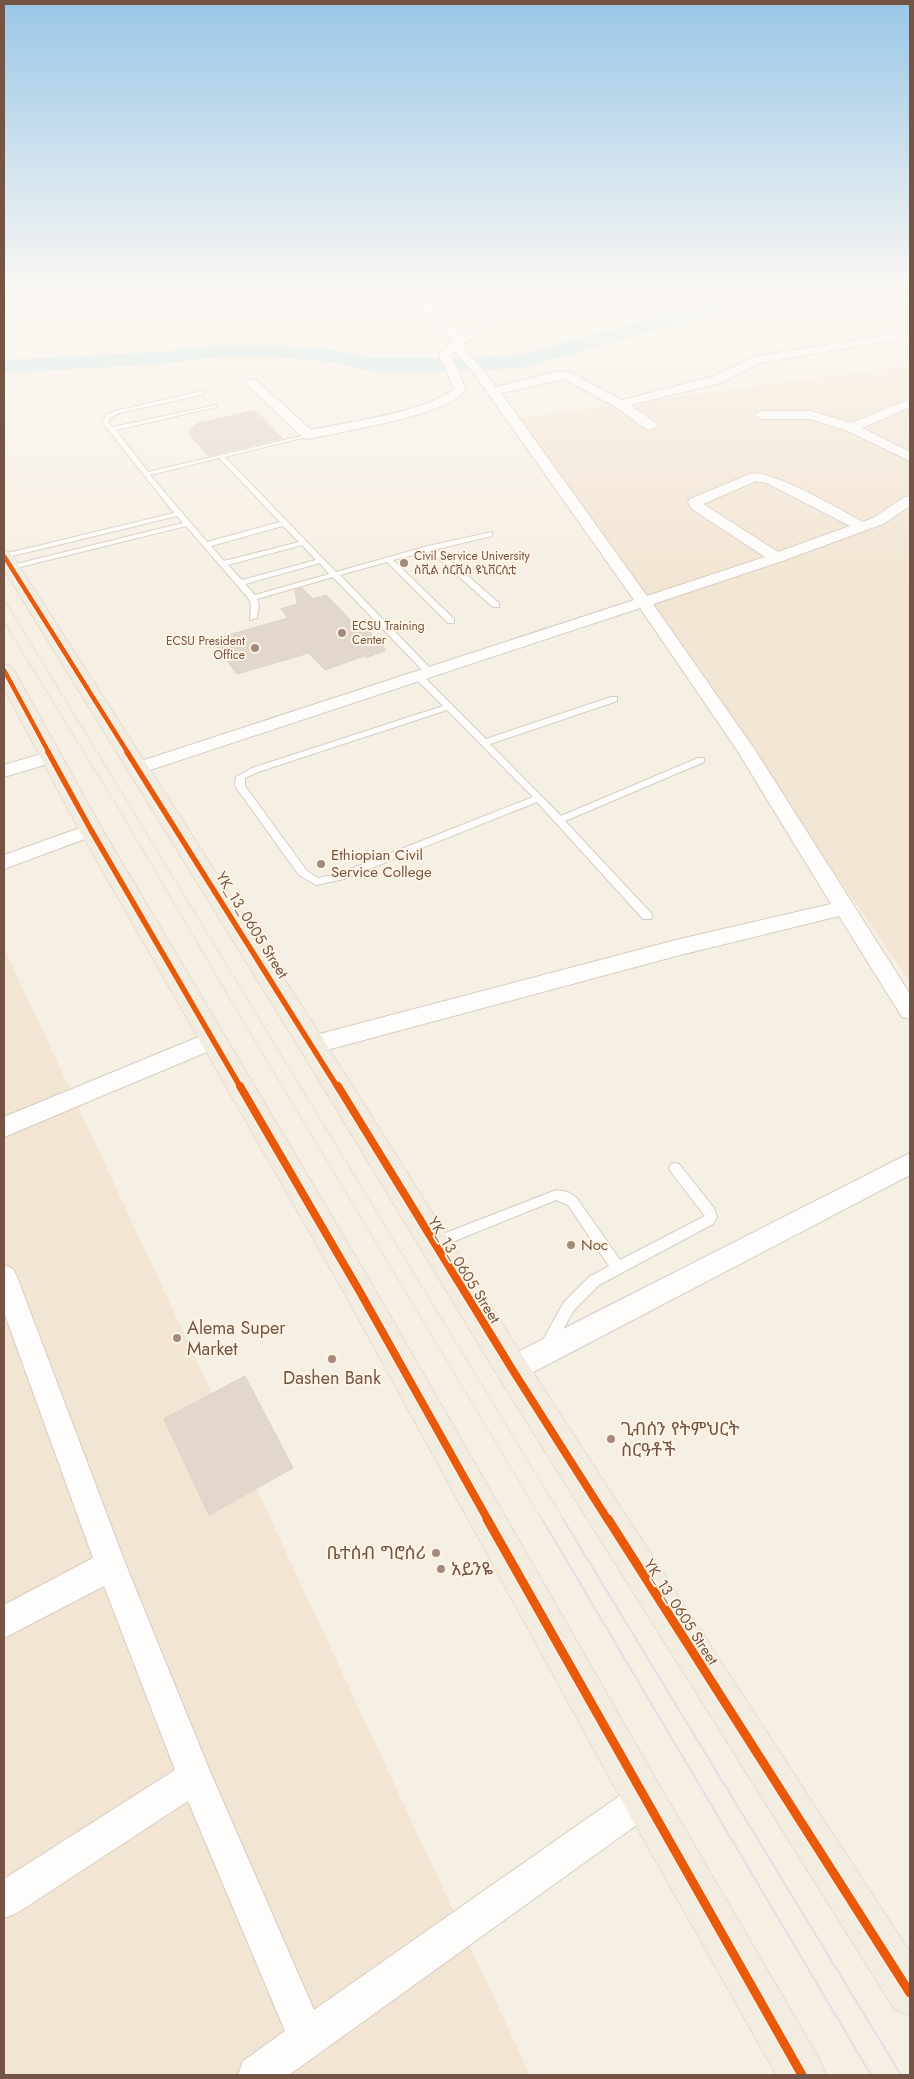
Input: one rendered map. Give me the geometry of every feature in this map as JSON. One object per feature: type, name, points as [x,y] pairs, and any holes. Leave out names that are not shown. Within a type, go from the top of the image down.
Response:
[{"type":"main road","name":"YK_13_0605 Street","points":[[6,560],[312,1045],[512,1369],[910,1993]]},
{"type":"main road","points":[[4,670],[51,758],[360,1292],[644,1799],[802,2075]]},
{"type":"street","points":[[260,390],[308,435],[401,414],[453,398],[460,390]]},
{"type":"street","points":[[500,390],[492,392],[643,601],[746,750],[910,1011]]},
{"type":"street","points":[[594,390],[620,404],[651,426]]},
{"type":"street","points":[[620,404],[676,390]]},
{"type":"street","points":[[853,428],[856,425],[910,403]]},
{"type":"street","points":[[761,415],[810,415],[853,428],[910,457]]},
{"type":"street","points":[[777,558],[697,506],[695,502],[762,477],[862,527]]},
{"type":"street","points":[[138,768],[777,558],[862,527],[878,520],[910,500]]},
{"type":"street","points":[[4,771],[51,758]]},
{"type":"street","points":[[4,862],[92,830]]},
{"type":"street","points":[[312,1045],[680,947],[844,908]]},
{"type":"street","points":[[4,1127],[213,1040]]},
{"type":"street","points":[[512,1369],[910,1163]]},
{"type":"street","points":[[4,1277],[111,1565],[195,1777],[307,2038]]},
{"type":"street","points":[[4,1622],[111,1565]]},
{"type":"street","points":[[4,1900],[195,1777]]},
{"type":"street","points":[[257,2075],[644,1799]]},
{"type":"lane","points":[[202,393],[118,412],[109,416],[105,422],[178,514],[253,598],[255,605],[252,618]]},
{"type":"lane","points":[[112,429],[214,406]]},
{"type":"lane","points":[[146,474],[308,435]]},
{"type":"lane","points":[[221,457],[336,575],[424,674],[448,707],[539,798],[647,916]]},
{"type":"lane","points":[[6,560],[178,514]]},
{"type":"lane","points":[[205,545],[286,523]]},
{"type":"lane","points":[[6,560],[187,524]]},
{"type":"lane","points":[[253,598],[388,559],[489,534]]},
{"type":"lane","points":[[222,564],[303,543]]},
{"type":"lane","points":[[431,548],[496,605]]},
{"type":"lane","points":[[388,559],[452,621]]},
{"type":"lane","points":[[240,583],[320,560]]},
{"type":"lane","points":[[484,743],[614,699]]},
{"type":"lane","points":[[448,707],[255,770],[241,777],[240,786],[303,873],[316,882],[340,877],[539,798]]},
{"type":"lane","points":[[559,820],[701,760]]},
{"type":"lane","points":[[543,1353],[569,1306],[594,1281],[709,1220],[711,1217],[710,1212],[675,1168]]},
{"type":"lane","points":[[433,1243],[556,1195],[564,1196],[572,1201],[618,1268]]},
{"type":"shaded area","points":[[726,390],[910,390],[910,982],[521,418]]},
{"type":"shaded area","points":[[4,948],[530,2075],[4,2075]]},
{"type":"building","points":[[251,411],[258,413],[282,438],[208,456],[188,432],[196,424]]},
{"type":"building","points":[[302,588],[313,599],[326,595],[360,630],[368,629],[386,650],[325,670],[309,653],[237,674],[211,640],[288,618],[281,609],[297,604],[295,590]]},
{"type":"building","points":[[245,1376],[293,1468],[209,1515],[164,1419]]},
{"type":"tram line","points":[[4,599],[564,1520]]},
{"type":"tram line","points":[[4,622],[120,811],[233,1004],[542,1520]]},
{"type":"tram line","points":[[542,1519],[871,2075]]},
{"type":"tram line","points":[[563,1519],[901,2075]]},
{"type":"cycle path","points":[[4,556],[312,1045],[512,1369],[910,1993]]},
{"type":"cycle path","points":[[4,670],[91,830],[360,1292],[644,1799],[802,2075]]},
{"type":"place","name":"Civil Service University ስቪል ሰርቪስ ዩኒቨርሲቲ","points":[[404,563]]},
{"type":"place","name":"ECSU Training Center","points":[[342,633]]},
{"type":"place","name":"ECSU President Office","points":[[255,648]]},
{"type":"place","name":"Ethiopian Civil Service College","points":[[321,864]]},
{"type":"place","name":"Noc","points":[[571,1245]]},
{"type":"place","name":"Alema Super Market","points":[[177,1338]]},
{"type":"place","name":"Dashen Bank","points":[[332,1359]]},
{"type":"place","name":"ጊብሰን የትምህርት ስርዓቶች","points":[[611,1439]]},
{"type":"place","name":"ቤተሰብ ግሮሰሪ","points":[[436,1553]]},
{"type":"place","name":"አይንዬ","points":[[441,1569]]}]
